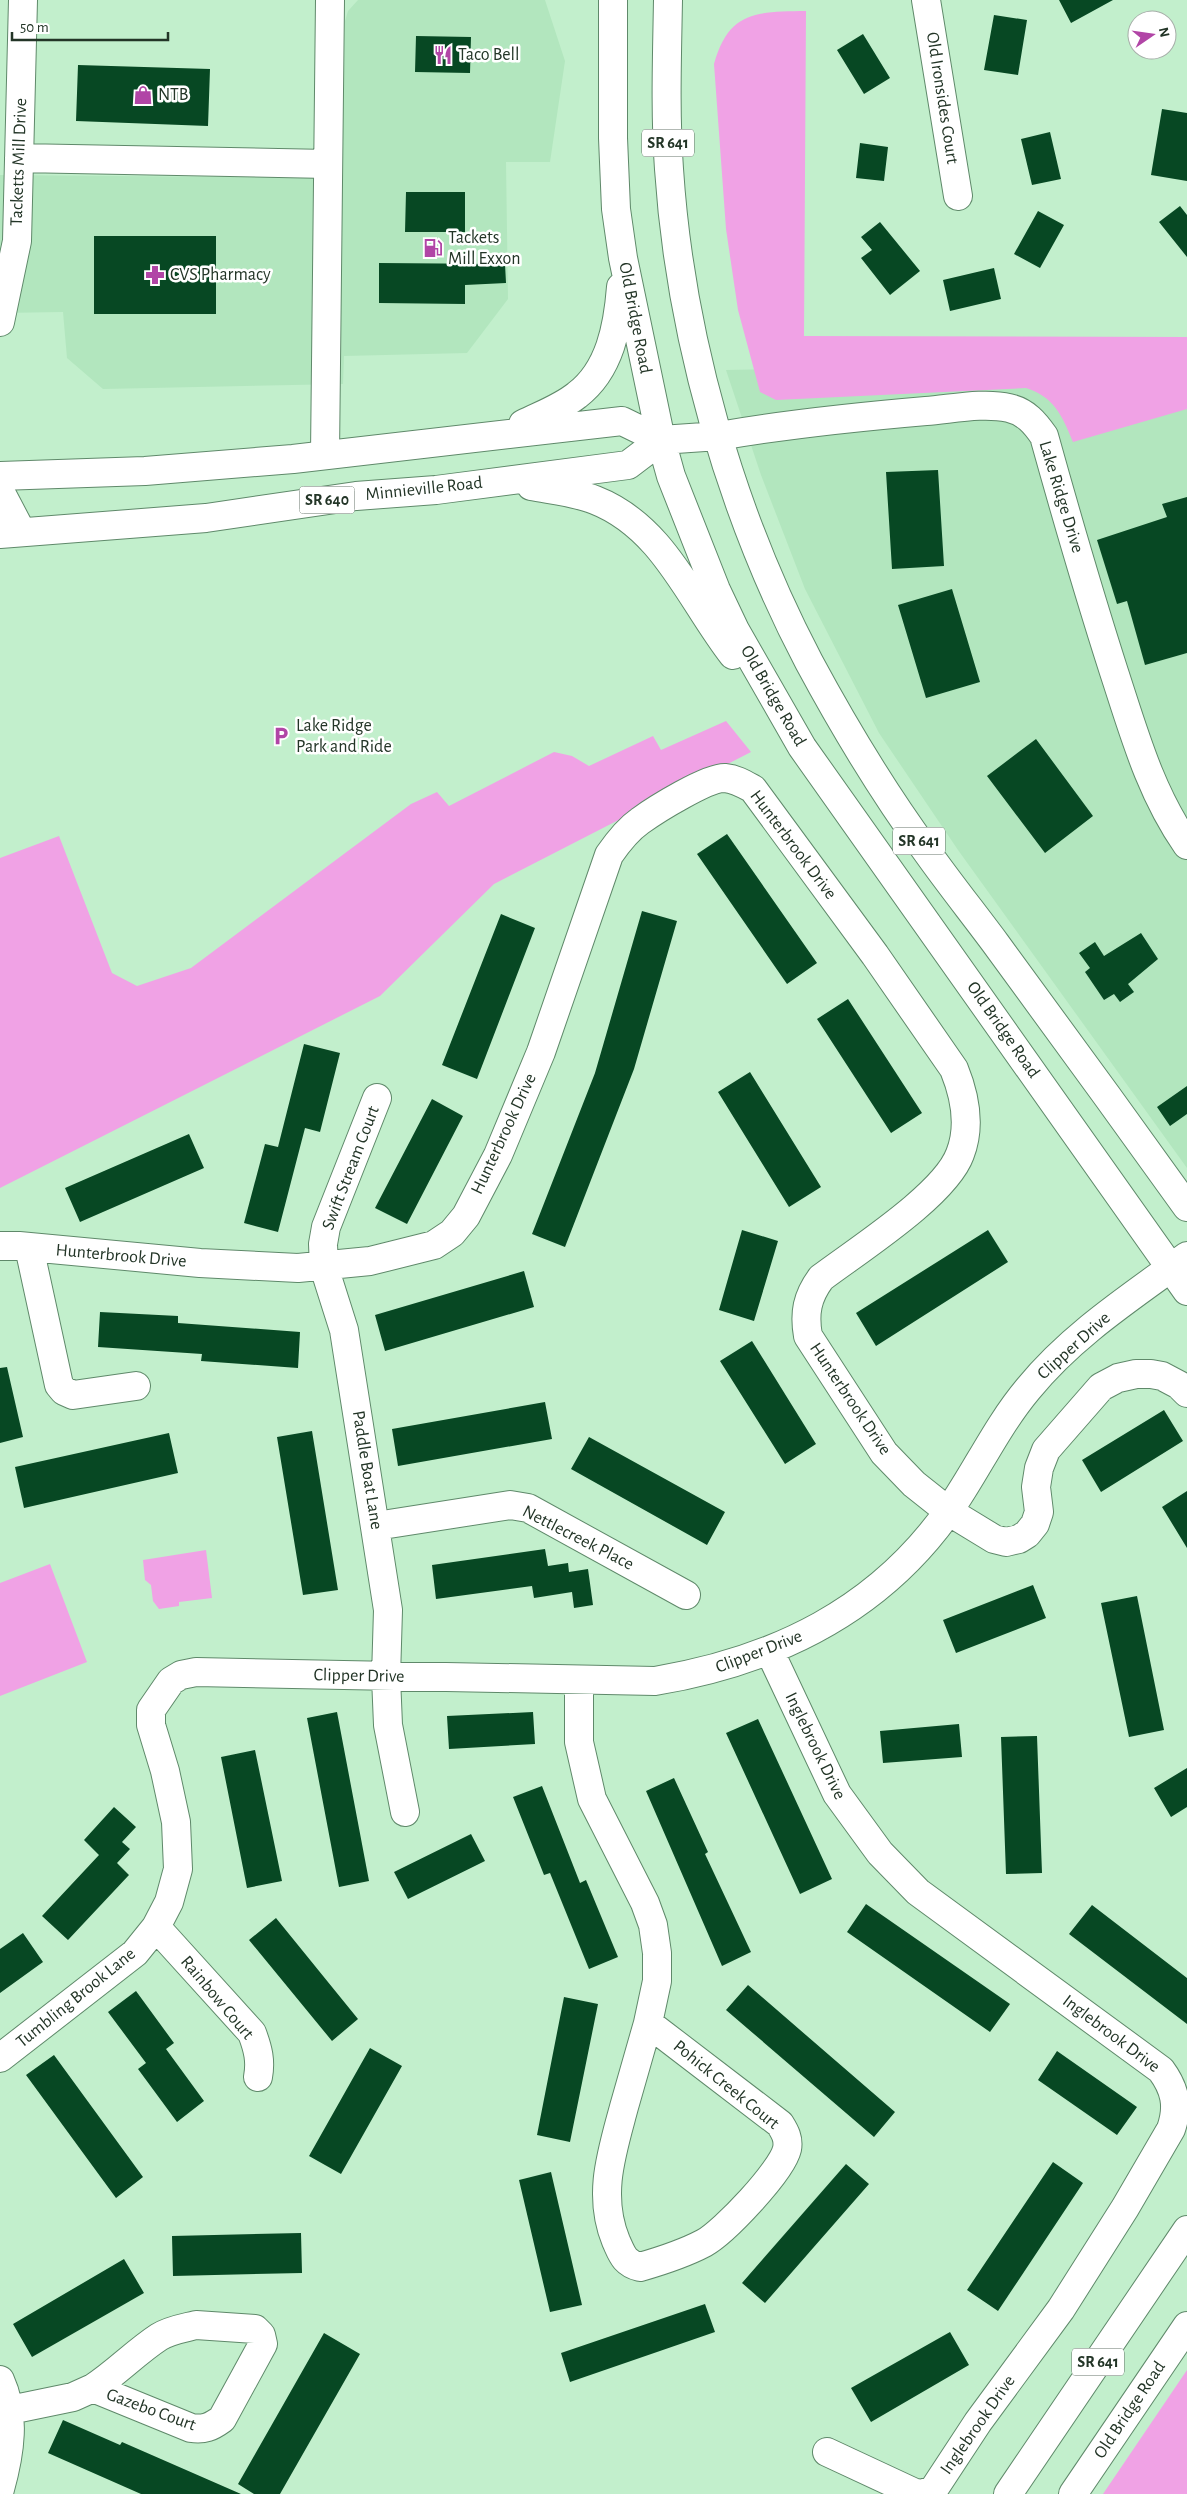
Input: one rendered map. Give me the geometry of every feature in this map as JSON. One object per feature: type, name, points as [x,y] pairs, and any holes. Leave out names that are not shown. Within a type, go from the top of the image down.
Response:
[{"type":"street","name":"Tacketts Mill Drive","points":[[0,322],[17,241],[23,0]]},
{"type":"street","points":[[325,455],[330,0]]},
{"type":"street","name":"Old Bridge Road","points":[[613,0],[613,148],[616,209],[623,258],[660,440],[685,515],[716,590],[735,630],[776,705],[802,747],[1179,1262],[1187,1291]]},
{"type":"street","name":"SR 641","points":[[668,0],[666,96],[669,171],[676,245],[688,314],[719,436],[744,513],[774,588],[808,660],[852,738],[926,851],[1187,1207]]},
{"type":"street","name":"Old Ironsides Court","points":[[926,0],[958,196]]},
{"type":"street","points":[[19,158],[328,164]]},
{"type":"street","points":[[501,433],[560,406],[578,395],[593,379],[603,364],[614,332],[620,304],[623,258]]},
{"type":"street","name":"Lake Ridge Drive","points":[[719,436],[809,421],[978,407],[1008,408],[1023,413],[1035,423],[1044,436],[1093,606],[1144,767],[1160,801],[1187,845]]},
{"type":"street","points":[[0,476],[145,472],[325,455],[501,433],[622,421],[660,440],[719,436]]},
{"type":"street","name":"Minnieville Road","points":[[10,533],[206,518],[356,496],[436,490],[628,465],[660,440]]},
{"type":"street","points":[[500,482],[593,499],[618,511],[637,525],[670,562],[720,637],[776,705]]},
{"type":"street","points":[[0,491],[10,533]]},
{"type":"street","name":"Hunterbrook Drive","points":[[0,1246],[200,1263],[298,1268],[324,1267],[370,1261],[434,1245],[452,1233],[466,1216],[498,1155],[521,1104],[609,855],[622,836],[639,821],[709,781],[723,778],[738,780],[753,789],[875,955],[954,1069],[962,1090],[966,1108],[966,1131],[959,1157],[942,1181],[922,1202],[821,1278],[811,1291],[806,1304],[805,1320],[808,1336],[884,1453],[914,1484],[948,1511],[994,1539],[1006,1542],[1027,1534],[1036,1524],[1040,1512],[1036,1487],[1038,1468],[1046,1450],[1101,1387],[1118,1378],[1136,1374],[1151,1374],[1162,1376],[1179,1385],[1187,1394]]},
{"type":"street","name":"Swift Stream Court","points":[[324,1267],[323,1244],[326,1227],[377,1098]]},
{"type":"street","points":[[29,1247],[60,1385],[64,1391],[73,1396],[136,1386]]},
{"type":"street","name":"Clipper Drive","points":[[171,1680],[181,1675],[196,1672],[655,1681],[702,1672],[770,1652],[817,1629],[865,1599],[902,1565],[948,1511],[1021,1398],[1056,1357],[1089,1328],[1179,1262]]},
{"type":"street","name":"Paddle Boat Lane","points":[[324,1267],[344,1330],[376,1526],[388,1610],[386,1677],[388,1725],[405,1812]]},
{"type":"street","name":"Nettlecreek Place","points":[[376,1526],[510,1505],[528,1508],[686,1595]]},
{"type":"street","name":"Inglebrook Drive","points":[[770,1652],[838,1794],[880,1853],[918,1892],[1161,2070],[1170,2082],[1176,2101],[1176,2117],[1172,2129],[1125,2208],[1060,2309],[978,2422],[934,2489],[924,2494],[915,2493],[827,2452]]},
{"type":"street","name":"Tumbling Brook Lane","points":[[0,2058],[135,1953],[156,1927],[169,1902],[178,1869],[176,1822],[165,1771],[151,1725],[151,1710],[171,1680]]},
{"type":"street","name":"Pohick Creek Court","points":[[579,1680],[579,1742],[583,1768],[592,1799],[645,1903],[653,1924],[657,1953],[657,1981],[648,2023],[608,2164],[606,2191],[611,2228],[623,2258],[630,2264],[640,2266],[705,2242],[736,2216],[757,2193],[784,2157],[787,2147],[786,2135],[780,2124],[648,2023]]},
{"type":"street","name":"Rainbow Court","points":[[156,1927],[252,2033],[258,2050],[260,2064],[258,2078]]},
{"type":"street","name":"SR 641","points":[[1008,2494],[1187,2230]]},
{"type":"street","name":"Gazebo Court","points":[[10,2410],[73,2396],[93,2388],[114,2374],[159,2337],[179,2328],[210,2325],[255,2329],[261,2335],[262,2350],[222,2419],[211,2428],[200,2430],[190,2428],[93,2388]]},
{"type":"street","name":"Old Bridge Road","points":[[1073,2494],[1187,2326]]},
{"type":"street","points":[[0,2380],[10,2410],[7,2463],[0,2489]]},
{"type":"shaded area","points":[[358,0],[545,0],[565,61],[550,162],[506,162],[508,299],[467,353],[344,356],[343,384],[103,389],[67,358],[63,312],[0,313],[0,175],[342,178],[345,21],[348,11]]},
{"type":"shaded area","points":[[806,11],[804,336],[1187,337],[1187,409],[1073,442],[1056,408],[1044,396],[1026,388],[776,400],[760,392],[738,310],[726,229],[714,64],[720,46],[728,33],[747,18],[773,12]]},
{"type":"shaded area","points":[[1074,363],[1187,398],[1187,1168],[958,850],[879,733],[805,589],[761,475],[726,370]]},
{"type":"shaded area","points":[[726,721],[751,752],[494,884],[380,996],[0,1188],[0,858],[59,836],[112,973],[137,986],[191,968],[411,804],[437,792],[449,806],[554,752],[572,756],[589,766],[653,736],[661,750]]},
{"type":"shaded area","points":[[206,1550],[212,1598],[179,1602],[179,1606],[159,1609],[153,1601],[151,1585],[145,1580],[143,1560]]},
{"type":"shaded area","points":[[50,1564],[87,1662],[0,1696],[0,1583]]},
{"type":"shaded area","points":[[1187,2370],[1187,2494],[1103,2494]]},
{"type":"building","points":[[1059,0],[1113,0],[1071,23]]},
{"type":"building","points":[[994,15],[1027,20],[1018,75],[984,70]]},
{"type":"building","points":[[863,34],[890,78],[864,94],[837,50]]},
{"type":"building","name":"Taco Bell","points":[[416,36],[471,37],[470,73],[415,72]]},
{"type":"building","name":"NTB","points":[[78,65],[210,69],[208,126],[76,121]]},
{"type":"building","points":[[1162,109],[1187,113],[1187,181],[1151,175]]},
{"type":"building","points":[[1050,132],[1061,179],[1032,185],[1021,139]]},
{"type":"building","points":[[860,143],[888,147],[884,181],[856,178]]},
{"type":"building","points":[[406,192],[465,192],[465,232],[405,232]]},
{"type":"building","points":[[1180,206],[1187,215],[1187,257],[1159,222]]},
{"type":"building","points":[[1038,211],[1064,225],[1040,268],[1014,254]]},
{"type":"building","points":[[880,222],[920,271],[890,295],[861,258],[872,250],[861,237]]},
{"type":"building","name":"CVS Pharmacy","points":[[94,236],[216,236],[216,314],[94,314]]},
{"type":"building","points":[[379,263],[505,264],[506,283],[465,285],[465,304],[379,303]]},
{"type":"building","points":[[994,268],[1001,299],[950,311],[943,280]]},
{"type":"building","points":[[938,470],[944,566],[892,569],[886,472]]},
{"type":"building","points":[[1187,497],[1187,653],[1145,665],[1127,601],[1117,604],[1097,540],[1167,517],[1162,504]]},
{"type":"building","points":[[952,589],[980,682],[926,698],[898,605]]},
{"type":"building","points":[[1036,739],[1093,816],[1045,853],[987,776]]},
{"type":"building","points":[[727,834],[817,963],[787,984],[697,854]]},
{"type":"building","points":[[642,911],[677,921],[634,1069],[565,1247],[532,1234],[595,1073]]},
{"type":"building","points":[[501,914],[535,928],[477,1079],[442,1065]]},
{"type":"building","points":[[1141,933],[1158,959],[1128,984],[1134,992],[1120,1002],[1114,994],[1104,1000],[1085,972],[1090,968],[1079,953],[1095,942],[1104,956]]},
{"type":"building","points":[[848,999],[922,1113],[891,1133],[817,1019]]},
{"type":"building","points":[[304,1044],[340,1053],[320,1132],[305,1128],[278,1232],[244,1223],[265,1144],[278,1147]]},
{"type":"building","points":[[750,1072],[821,1187],[789,1207],[718,1092]]},
{"type":"building","points":[[1187,1086],[1187,1114],[1170,1126],[1157,1107]]},
{"type":"building","points":[[432,1099],[463,1116],[407,1224],[375,1208]]},
{"type":"building","points":[[189,1134],[204,1168],[80,1222],[65,1188]]},
{"type":"building","points":[[742,1230],[778,1241],[754,1321],[719,1310]]},
{"type":"building","points":[[988,1230],[1008,1262],[876,1346],[856,1313]]},
{"type":"building","points":[[524,1271],[534,1307],[385,1351],[375,1315]]},
{"type":"building","points":[[100,1312],[178,1316],[178,1323],[300,1332],[298,1368],[201,1361],[202,1354],[98,1347]]},
{"type":"building","points":[[752,1341],[816,1444],[785,1464],[720,1361]]},
{"type":"building","points":[[7,1367],[23,1437],[0,1443],[0,1368]]},
{"type":"building","points":[[545,1402],[552,1439],[398,1466],[392,1429]]},
{"type":"building","points":[[1164,1410],[1183,1441],[1101,1492],[1082,1460]]},
{"type":"building","points":[[312,1431],[338,1590],[303,1595],[277,1437]]},
{"type":"building","points":[[169,1433],[178,1473],[24,1508],[15,1467]]},
{"type":"building","points":[[589,1437],[725,1512],[707,1545],[571,1469]]},
{"type":"building","points":[[1187,1491],[1187,1548],[1162,1507]]},
{"type":"building","points":[[545,1549],[548,1566],[568,1563],[569,1572],[588,1569],[593,1605],[574,1608],[572,1592],[534,1598],[532,1586],[436,1599],[432,1565]]},
{"type":"building","points":[[1033,1585],[1046,1618],[956,1653],[943,1620]]},
{"type":"building","points":[[1137,1596],[1164,1730],[1129,1737],[1101,1603]]},
{"type":"building","points":[[337,1712],[369,1881],[339,1887],[307,1718]]},
{"type":"building","points":[[533,1712],[535,1744],[449,1749],[447,1716]]},
{"type":"building","points":[[758,1719],[832,1879],[800,1894],[726,1733]]},
{"type":"building","points":[[959,1724],[962,1757],[883,1763],[880,1731]]},
{"type":"building","points":[[1037,1736],[1042,1873],[1006,1874],[1001,1737]]},
{"type":"building","points":[[255,1750],[282,1881],[247,1888],[221,1757]]},
{"type":"building","points":[[1187,1768],[1187,1807],[1171,1817],[1154,1788]]},
{"type":"building","points":[[674,1778],[708,1852],[705,1854],[751,1952],[722,1966],[646,1791]]},
{"type":"building","points":[[542,1786],[580,1883],[586,1880],[618,1957],[589,1969],[550,1873],[544,1875],[513,1797]]},
{"type":"building","points":[[114,1807],[136,1827],[122,1842],[130,1849],[117,1863],[129,1875],[68,1940],[42,1916],[99,1855],[84,1840]]},
{"type":"building","points":[[471,1834],[485,1861],[408,1899],[394,1872]]},
{"type":"building","points":[[866,1904],[1010,2004],[990,2032],[847,1932]]},
{"type":"building","points":[[1092,1905],[1187,1978],[1187,2024],[1069,1934]]},
{"type":"building","points":[[276,1918],[358,2019],[332,2041],[249,1940]]},
{"type":"building","points":[[23,1933],[43,1962],[0,1993],[0,1949]]},
{"type":"building","points":[[748,1985],[895,2112],[874,2137],[726,2010]]},
{"type":"building","points":[[136,1991],[174,2043],[166,2049],[204,2101],[177,2122],[138,2069],[146,2063],[108,2012]]},
{"type":"building","points":[[564,1997],[598,2004],[570,2142],[537,2135]]},
{"type":"building","points":[[370,2048],[402,2066],[341,2174],[309,2156]]},
{"type":"building","points":[[1057,2051],[1137,2107],[1117,2135],[1038,2080]]},
{"type":"building","points":[[54,2055],[143,2177],[116,2198],[26,2075]]},
{"type":"building","points":[[1053,2162],[1083,2183],[998,2311],[967,2290]]},
{"type":"building","points":[[846,2164],[869,2184],[765,2303],[742,2283]]},
{"type":"building","points":[[551,2172],[582,2305],[550,2312],[519,2180]]},
{"type":"building","points":[[301,2233],[302,2273],[173,2276],[172,2236]]},
{"type":"building","points":[[124,2259],[144,2293],[32,2357],[13,2324]]},
{"type":"building","points":[[705,2304],[715,2332],[570,2382],[561,2353]]},
{"type":"building","points":[[950,2332],[969,2365],[871,2422],[851,2388]]},
{"type":"building","points":[[324,2333],[360,2354],[280,2494],[254,2494],[238,2484]]},
{"type":"building","points":[[63,2420],[120,2445],[122,2442],[241,2494],[141,2494],[48,2453]]},
{"type":"place","name":"Taco Bell","points":[[443,55]]},
{"type":"place","name":"NTB","points":[[143,95]]},
{"type":"place","name":"Tackets Mill Exxon","points":[[433,248]]},
{"type":"place","name":"CVS Pharmacy","points":[[155,275]]},
{"type":"place","name":"Lake Ridge Park and Ride","points":[[281,736]]}]
